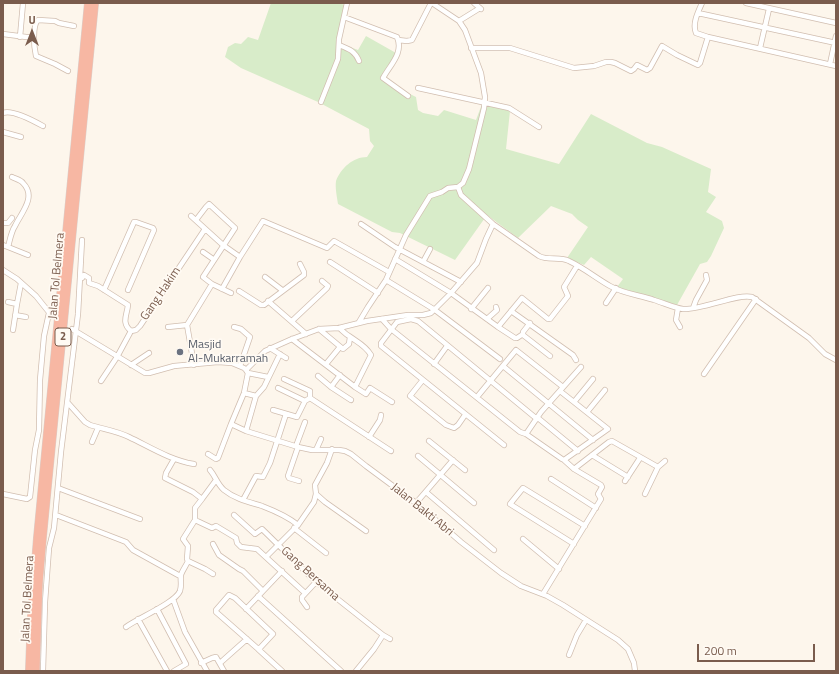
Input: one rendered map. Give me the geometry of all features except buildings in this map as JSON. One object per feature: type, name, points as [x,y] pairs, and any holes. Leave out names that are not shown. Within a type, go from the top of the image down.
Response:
[{"type":"highway","name":"Jalan Tol Belmera","points":[[30,671],[31,616],[37,538],[88,3]]},
{"type":"highway","name":"Jalan Tol Belmera","points":[[36,671],[39,583],[43,536],[95,3]]},
{"type":"street","points":[[20,36],[23,3]]},
{"type":"street","points":[[321,102],[338,59],[339,39],[346,3]]},
{"type":"street","points":[[344,17],[393,36],[398,40],[407,41],[412,40],[432,3],[460,21],[465,30],[481,73],[485,103],[469,169],[463,183],[458,187],[448,188],[442,192],[430,196],[399,248],[386,280],[359,322]]},
{"type":"street","points":[[460,21],[480,9],[474,3]]},
{"type":"street","points":[[702,3],[694,28],[695,32],[708,37],[836,66]]},
{"type":"street","points":[[746,3],[836,23]]},
{"type":"street","points":[[760,48],[765,28],[767,7]]},
{"type":"street","points":[[698,13],[835,43]]},
{"type":"street","points":[[68,71],[36,56],[34,38],[36,22],[38,20],[55,21],[59,24],[74,26]]},
{"type":"street","points":[[3,34],[34,38]]},
{"type":"street","points":[[830,64],[836,36]]},
{"type":"street","points":[[471,48],[510,48],[574,68],[594,66],[606,62],[615,63],[632,71],[637,65],[649,70],[662,46],[698,65],[700,63],[708,37]]},
{"type":"street","points":[[398,40],[398,54],[383,78],[408,96]]},
{"type":"street","points":[[339,45],[352,51],[359,61]]},
{"type":"street","points":[[418,88],[509,108],[538,126]]},
{"type":"street","points":[[3,113],[6,112],[16,114],[43,126]]},
{"type":"street","points":[[3,132],[21,137]]},
{"type":"street","points":[[12,177],[23,183],[26,188],[28,203],[14,226],[6,246],[28,255]]},
{"type":"street","points":[[458,187],[461,195],[493,224],[543,258],[566,260],[616,288],[678,308],[706,306],[749,296],[756,299],[809,338],[824,354],[836,360]]},
{"type":"street","points":[[196,220],[207,205],[212,205],[235,228],[203,277],[212,284],[231,293]]},
{"type":"street","points":[[191,216],[223,245],[240,257]]},
{"type":"street","points":[[3,223],[8,223],[12,218]]},
{"type":"street","points":[[222,289],[240,257],[262,223],[265,221],[327,248],[334,241],[389,272]]},
{"type":"street","points":[[104,290],[134,222],[136,222],[153,228],[154,230],[128,290]]},
{"type":"street","points":[[361,224],[377,236],[461,282]]},
{"type":"street","points":[[208,454],[216,459],[218,458],[244,393],[247,372],[261,355],[270,348],[319,329],[339,328],[359,322],[408,315],[427,315],[435,310],[477,263],[493,224]]},
{"type":"street","name":"Gang Hakim","points":[[101,381],[117,357],[131,331],[136,330],[140,326],[205,229]]},
{"type":"street","points":[[43,671],[44,618],[49,548],[56,515],[61,452],[68,403],[80,278],[82,240]]},
{"type":"street","points":[[424,262],[430,249]]},
{"type":"street","points":[[203,252],[214,259]]},
{"type":"street","points":[[395,260],[451,293],[515,338],[518,338],[523,334],[530,323]]},
{"type":"street","points":[[330,262],[378,292]]},
{"type":"street","points":[[240,291],[261,305],[264,305],[304,274],[300,264]]},
{"type":"street","points":[[498,327],[520,299],[524,298],[548,319],[550,319],[568,296],[564,287],[577,266]]},
{"type":"street","points":[[3,270],[22,283],[36,296],[50,314],[44,336],[40,380],[39,430],[35,450],[30,497],[27,499],[3,494]]},
{"type":"street","points":[[80,278],[84,275],[89,278],[89,283],[104,290],[128,305],[125,315],[127,328],[131,331]]},
{"type":"street","points":[[693,308],[707,280],[706,275]]},
{"type":"street","points":[[265,277],[282,290]]},
{"type":"street","points":[[386,280],[435,310],[500,359]]},
{"type":"street","points":[[292,321],[327,288],[328,286],[322,281]]},
{"type":"street","points":[[13,330],[22,283]]},
{"type":"street","points":[[194,365],[187,325],[212,284]]},
{"type":"street","points":[[472,308],[488,288]]},
{"type":"street","points":[[606,303],[616,288]]},
{"type":"street","points":[[704,374],[756,299]]},
{"type":"street","points":[[268,301],[306,334]]},
{"type":"street","points":[[8,302],[18,304]]},
{"type":"street","points":[[487,319],[497,310],[496,307]]},
{"type":"street","points":[[678,308],[676,320],[680,327]]},
{"type":"street","points":[[511,311],[530,323],[573,355],[576,360]]},
{"type":"street","points":[[15,315],[26,317]]},
{"type":"street","points":[[382,319],[434,364],[520,432],[526,434],[562,459]]},
{"type":"street","points":[[504,445],[380,346],[391,328],[399,321],[415,320],[490,382],[538,418],[578,451]]},
{"type":"street","points":[[168,327],[187,325]]},
{"type":"street","points":[[234,326],[241,328],[250,337],[240,366]]},
{"type":"street","points":[[339,328],[367,348],[371,355],[355,387]]},
{"type":"street","points":[[319,329],[340,347],[345,349],[350,342],[350,337]]},
{"type":"street","points":[[74,330],[142,372],[148,373],[174,366],[222,362],[240,366],[247,372],[268,377]]},
{"type":"street","points":[[523,334],[550,356]]},
{"type":"street","points":[[292,339],[366,394],[370,388],[392,402]]},
{"type":"street","points":[[434,364],[447,346]]},
{"type":"street","points":[[326,364],[340,347]]},
{"type":"street","points":[[270,348],[286,358]]},
{"type":"street","points":[[477,398],[516,350],[574,402],[608,429],[564,460],[574,469],[601,485],[602,488],[598,494],[601,499],[543,594]]},
{"type":"street","points":[[131,365],[149,354]]},
{"type":"street","points":[[246,431],[256,396],[260,394],[280,354]]},
{"type":"street","points":[[503,366],[593,440]]},
{"type":"street","points":[[526,434],[541,412],[550,404],[581,366]]},
{"type":"street","points":[[331,387],[340,375]]},
{"type":"street","points":[[318,376],[350,400]]},
{"type":"street","points":[[273,410],[296,417],[298,416],[305,401],[310,398],[310,391],[284,379]]},
{"type":"street","points":[[574,402],[593,379]]},
{"type":"street","points":[[422,381],[410,396],[446,425],[454,428],[465,415]]},
{"type":"street","points":[[278,388],[305,401]]},
{"type":"street","points":[[587,412],[605,390]]},
{"type":"street","points":[[244,393],[256,396]]},
{"type":"street","points":[[310,398],[391,451]]},
{"type":"street","points":[[68,403],[85,422],[98,428],[128,436],[174,459],[194,464]]},
{"type":"street","points":[[244,500],[256,476],[263,477],[270,463],[286,414]]},
{"type":"street","points":[[369,437],[380,420],[381,415]]},
{"type":"street","points":[[299,481],[289,478],[288,476],[304,422]]},
{"type":"street","name":"Jalan Bakti Abri","points":[[231,424],[246,431],[297,447],[316,450],[332,449],[345,451],[351,454],[416,503],[501,574],[521,586],[543,594],[563,605],[625,646],[631,655],[635,671]]},
{"type":"street","points":[[92,442],[98,428]]},
{"type":"street","points":[[316,450],[321,439]]},
{"type":"street","points":[[429,441],[465,470]]},
{"type":"street","points":[[574,469],[612,441],[658,467]]},
{"type":"street","points":[[266,557],[296,527],[314,502],[316,485],[332,449]]},
{"type":"street","points":[[592,455],[626,479],[640,458]]},
{"type":"street","points":[[418,456],[474,503]]},
{"type":"street","points":[[174,459],[166,473],[165,478],[193,492],[202,499]]},
{"type":"street","points":[[416,503],[453,460]]},
{"type":"street","points":[[645,494],[658,467],[665,461]]},
{"type":"street","points":[[210,470],[225,491],[290,518],[296,527],[326,553]]},
{"type":"street","points":[[551,479],[596,508]]},
{"type":"street","points":[[126,627],[173,599],[180,591],[180,576],[188,561],[188,546],[183,539],[195,520],[195,508],[216,480]]},
{"type":"street","points":[[58,488],[140,518]]},
{"type":"street","points":[[574,544],[510,504],[523,488],[585,526]]},
{"type":"street","points":[[426,492],[494,550]]},
{"type":"street","points":[[316,494],[366,531]]},
{"type":"street","points":[[56,515],[126,542],[133,550],[180,576]]},
{"type":"street","name":"Gang Bersama","points":[[234,515],[255,534],[262,530],[316,582],[390,639]]},
{"type":"street","points":[[195,520],[212,528],[216,526],[236,538],[241,547],[256,548],[305,593]]},
{"type":"street","points":[[523,539],[559,568]]},
{"type":"street","points":[[212,544],[219,555],[239,570],[243,571],[263,591]]},
{"type":"street","points":[[188,561],[213,574]]},
{"type":"street","points":[[246,609],[282,571]]},
{"type":"street","points":[[307,607],[301,598],[316,582]]},
{"type":"street","points":[[258,649],[273,634],[233,596],[229,596],[216,610],[216,612],[282,671]]},
{"type":"street","points":[[258,596],[341,671]]},
{"type":"street","points":[[173,599],[185,632],[201,663],[207,671]]},
{"type":"street","points":[[157,609],[186,664],[181,670],[174,671]]},
{"type":"street","points":[[138,619],[167,671]]},
{"type":"street","points":[[569,655],[586,620]]},
{"type":"street","points":[[356,671],[374,649],[383,635]]},
{"type":"street","points":[[220,663],[247,639]]},
{"type":"street","points":[[201,663],[216,657],[224,671]]},
{"type":"green space","points":[[271,3],[339,3],[345,5],[339,43],[358,50],[366,36],[396,53],[380,79],[408,97],[410,94],[416,97],[418,110],[423,113],[438,116],[444,110],[476,120],[482,104],[510,111],[506,149],[559,164],[591,114],[647,143],[662,147],[711,169],[708,192],[716,197],[706,212],[722,221],[724,228],[711,256],[707,262],[700,264],[677,305],[617,287],[623,279],[591,257],[584,265],[567,258],[588,227],[572,214],[551,206],[518,238],[487,215],[455,260],[400,233],[392,232],[338,204],[336,181],[338,176],[352,161],[362,157],[367,157],[374,146],[370,141],[369,129],[318,102],[241,68],[225,57],[228,47],[235,43],[241,44],[248,37],[258,40]]},
{"type":"place","name":"Masjid Al-Mukarramah","points":[[180,352]]}]
